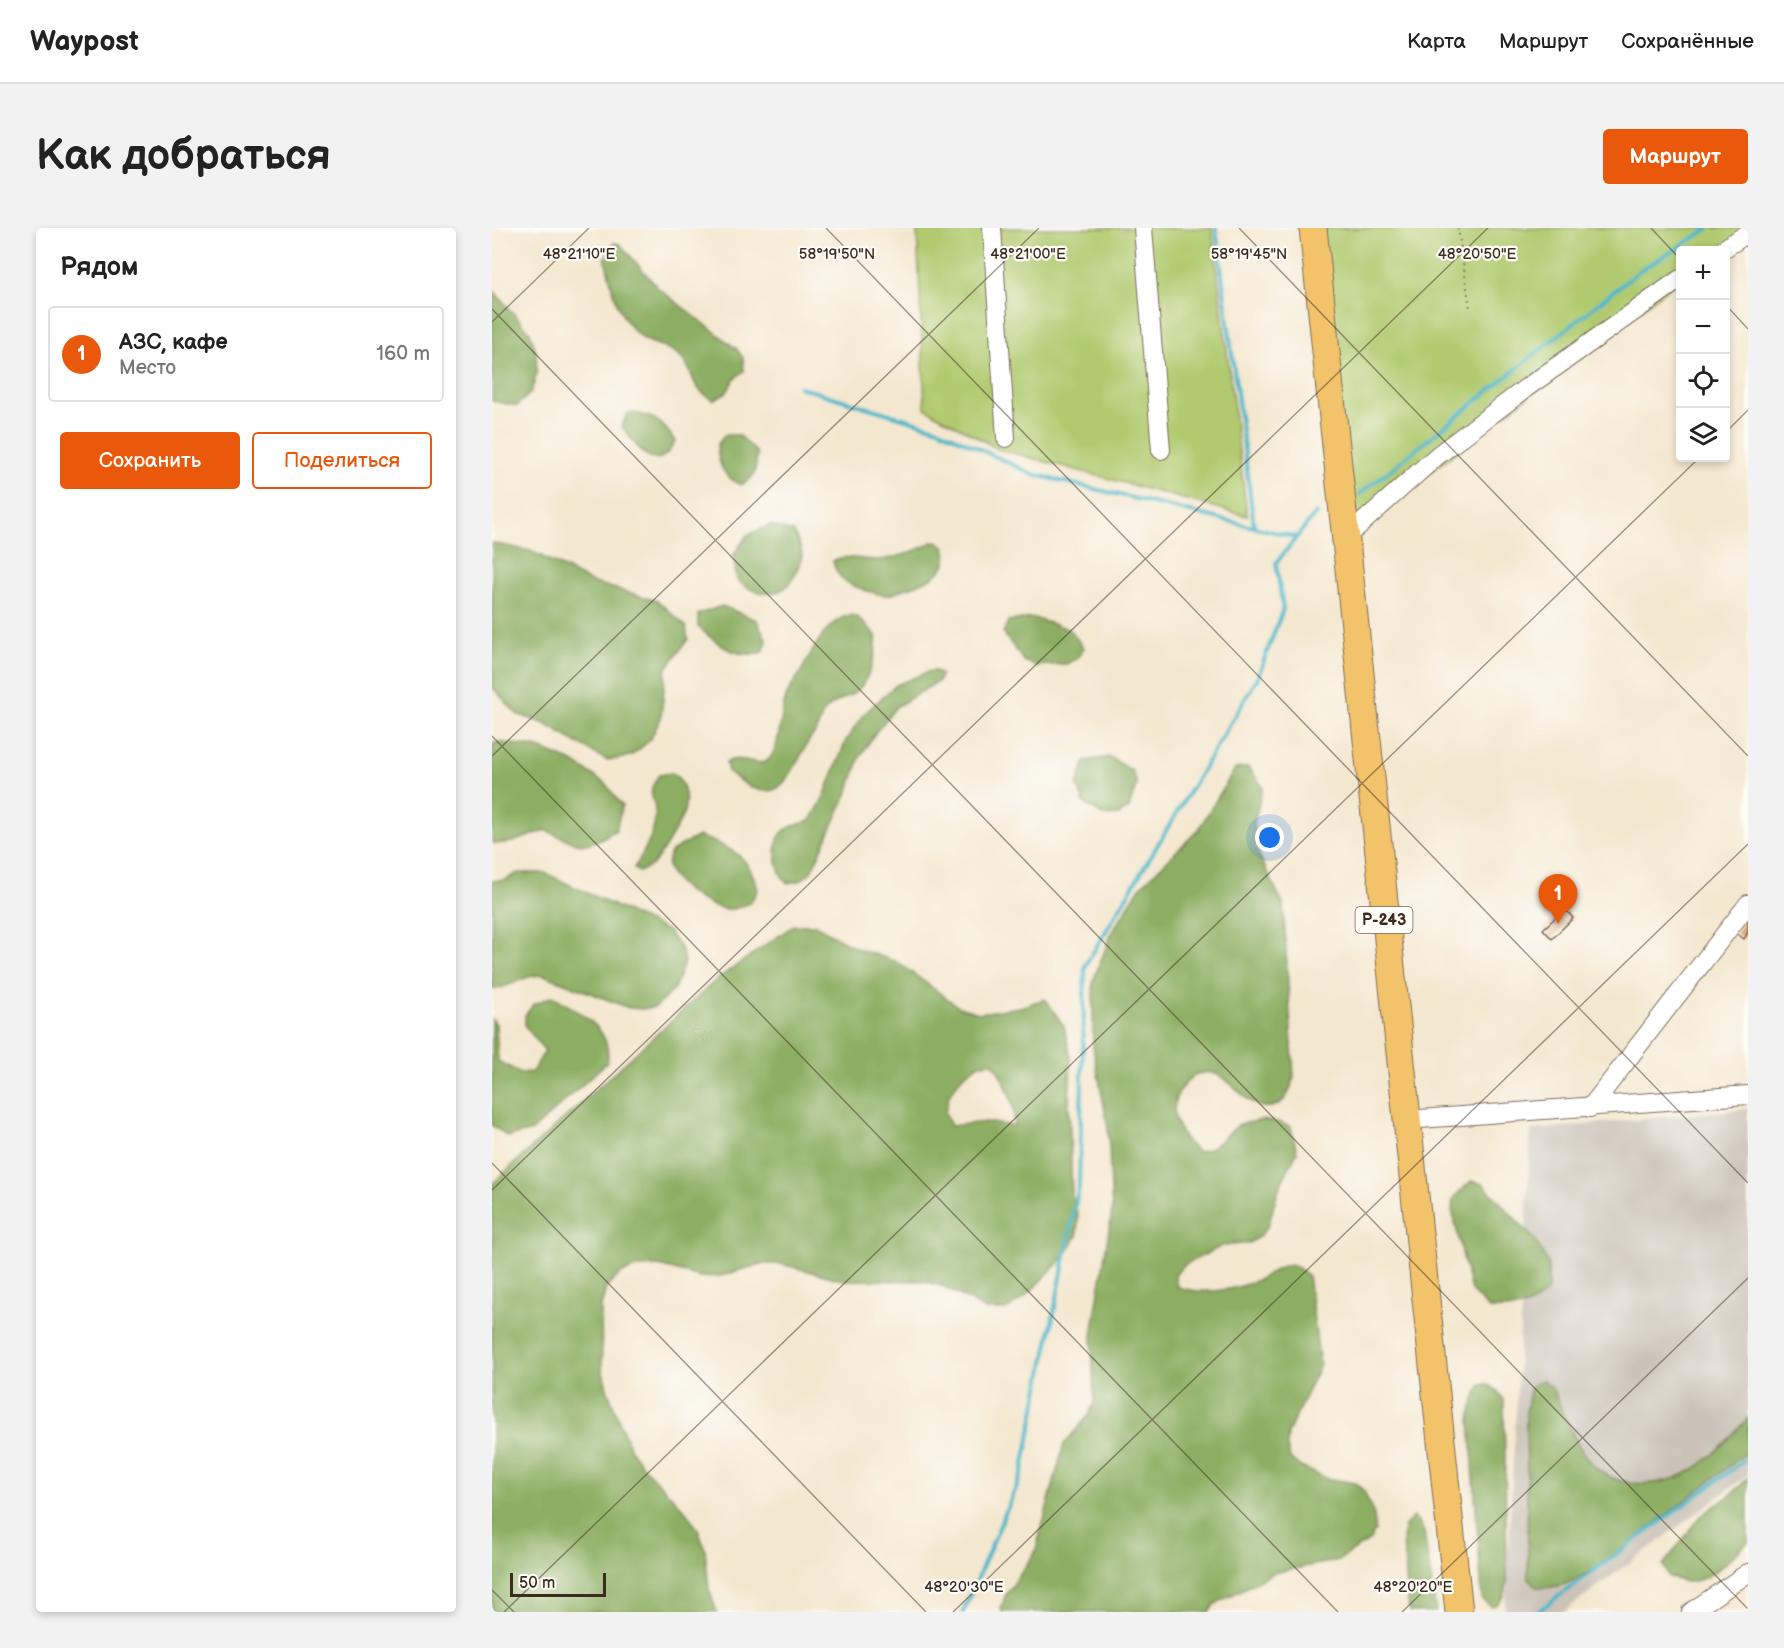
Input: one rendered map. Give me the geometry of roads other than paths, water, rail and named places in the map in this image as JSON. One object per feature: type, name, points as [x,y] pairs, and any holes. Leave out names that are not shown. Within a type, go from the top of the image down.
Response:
[{"type":"highway","name":"Р-243","points":[[1313,228],[1459,1612]]},
{"type":"street","points":[[992,228],[1006,438]]},
{"type":"street","points":[[1143,228],[1161,450]]},
{"type":"street","points":[[1728,246],[1748,233]]},
{"type":"street","points":[[1345,538],[1438,455],[1536,381],[1676,282]]},
{"type":"street","points":[[1590,1108],[1748,904]]},
{"type":"street","points":[[1406,1120],[1748,1095]]},
{"type":"street","points":[[1691,1612],[1748,1573]]},
{"type":"waterway","points":[[1216,228],[1254,526]]},
{"type":"waterway","points":[[1360,494],[1639,271],[1710,228]]},
{"type":"waterway","points":[[799,387],[936,428],[1032,474],[1295,537]]},
{"type":"waterway","points":[[963,1612],[1022,1474],[1079,1186],[1085,966],[1257,679],[1283,609],[1276,563],[1316,513]]},
{"type":"waterway","points":[[1537,1612],[1748,1458]]},
{"type":"place","name":"АЗС, кафе","points":[[1558,924]]}]
